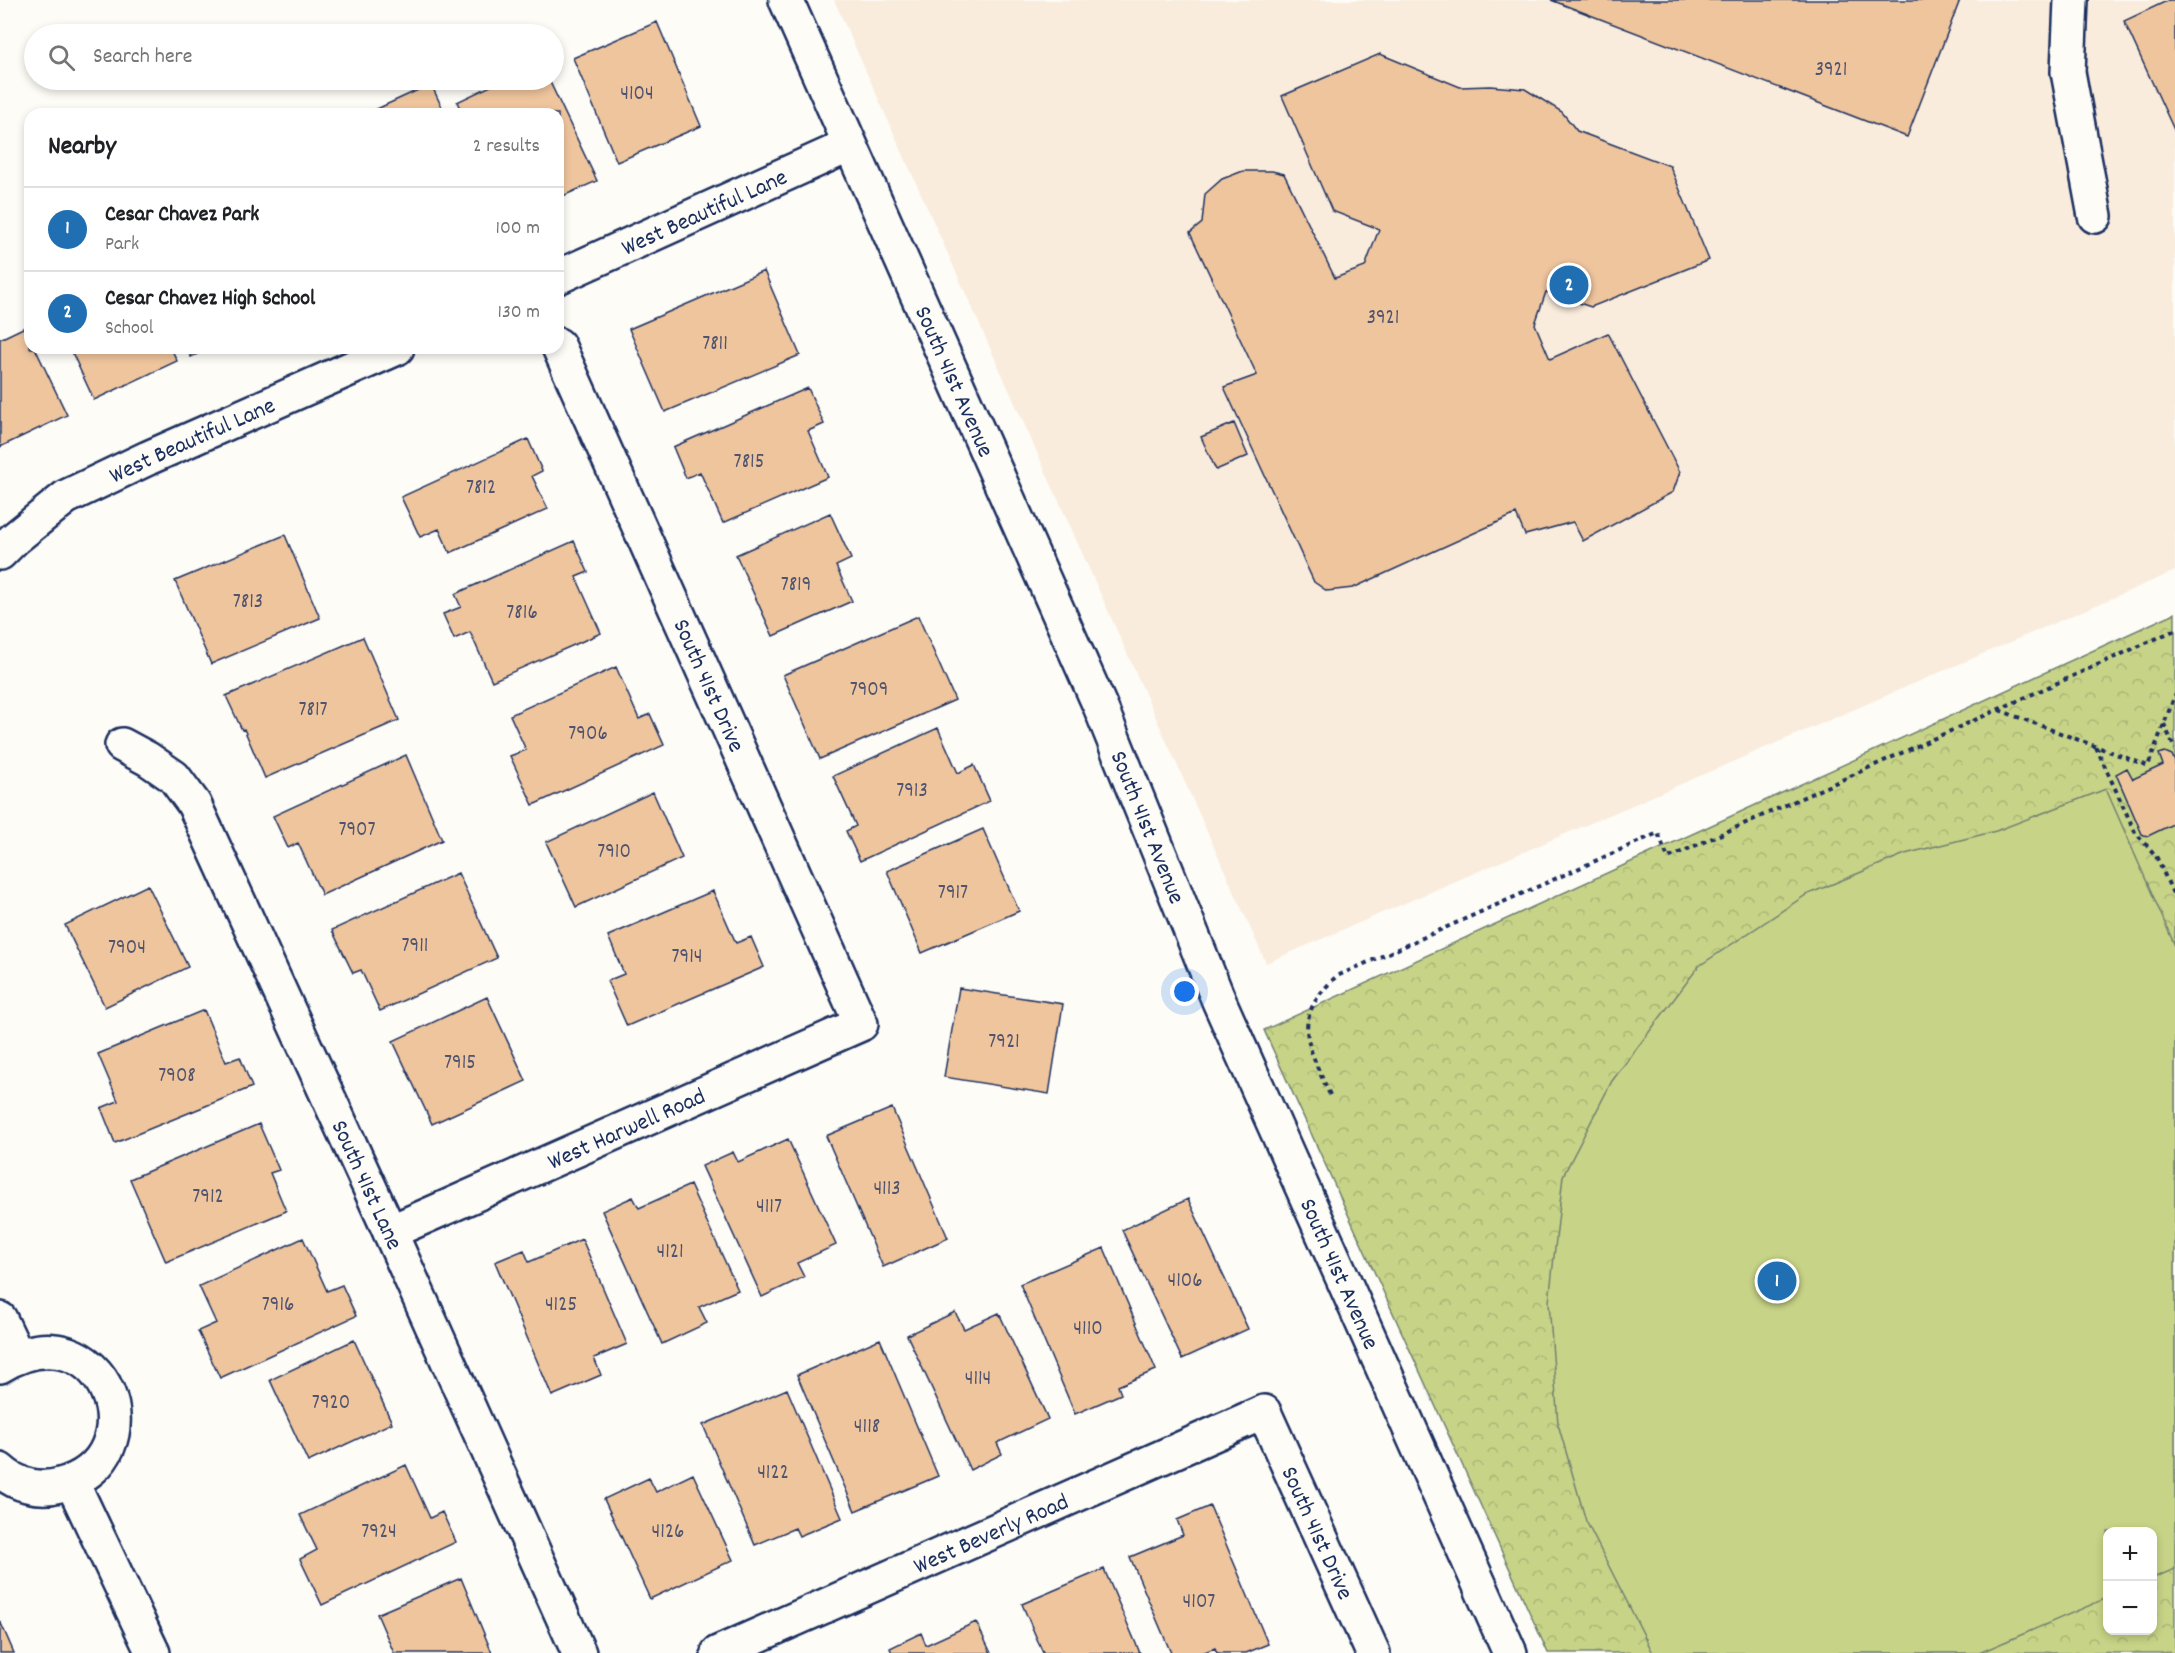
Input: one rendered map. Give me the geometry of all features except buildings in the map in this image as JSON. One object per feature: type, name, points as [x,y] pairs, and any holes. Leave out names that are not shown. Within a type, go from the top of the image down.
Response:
[{"type":"street","name":"South 41st Avenue","points":[[786,0],[1100,706],[1219,1001],[1510,1653]]},
{"type":"street","points":[[2071,0],[2068,72],[2095,216]]},
{"type":"street","name":"West Beautiful Lane","points":[[564,274],[850,145]]},
{"type":"street","name":"West Beautiful Lane","points":[[0,553],[66,497],[148,458],[383,354]]},
{"type":"street","name":"South 41st Drive","points":[[562,354],[861,1024]]},
{"type":"street","name":"South 41st Lane","points":[[122,745],[174,777],[194,804],[579,1653]]},
{"type":"street","name":"West Harwell Road","points":[[390,1232],[861,1024]]},
{"type":"street","points":[[0,1319],[9,1360],[41,1349],[65,1352],[86,1363],[103,1380],[112,1402],[113,1427],[107,1450],[92,1469],[72,1482],[51,1488],[29,1486],[9,1478],[0,1470]]},
{"type":"street","name":"South 41st Drive","points":[[1264,1412],[1373,1653]]},
{"type":"street","name":"West Beverly Road","points":[[718,1653],[1264,1412]]},
{"type":"street","points":[[72,1482],[153,1653]]},
{"type":"path","points":[[1330,1095],[1311,1053],[1306,1032],[1309,1012],[1321,991],[1338,976],[1658,833],[1668,858],[2175,630]]},
{"type":"path","points":[[1998,710],[2148,765],[2175,695]]},
{"type":"path","points":[[2164,723],[2175,749]]},
{"type":"path","points":[[2095,746],[2134,832],[2156,856],[2175,898]]},
{"type":"shaded area","points":[[834,0],[2175,0],[2175,571],[1266,963]]},
{"type":"green space","points":[[2175,613],[2175,1653],[1548,1653],[1264,1030]]},
{"type":"green space","points":[[2106,789],[2175,946],[2175,1569],[2157,1576],[2157,1527],[2103,1527],[2103,1600],[1979,1653],[1653,1653],[1586,1521],[1558,1424],[1549,1302],[1563,1176],[1612,1081],[1699,966],[1806,895],[1905,854],[1996,831]]},
{"type":"place","name":"Cesar Chavez High School","points":[[1569,285]]},
{"type":"place","name":"Cesar Chavez Park","points":[[1777,1281]]}]
